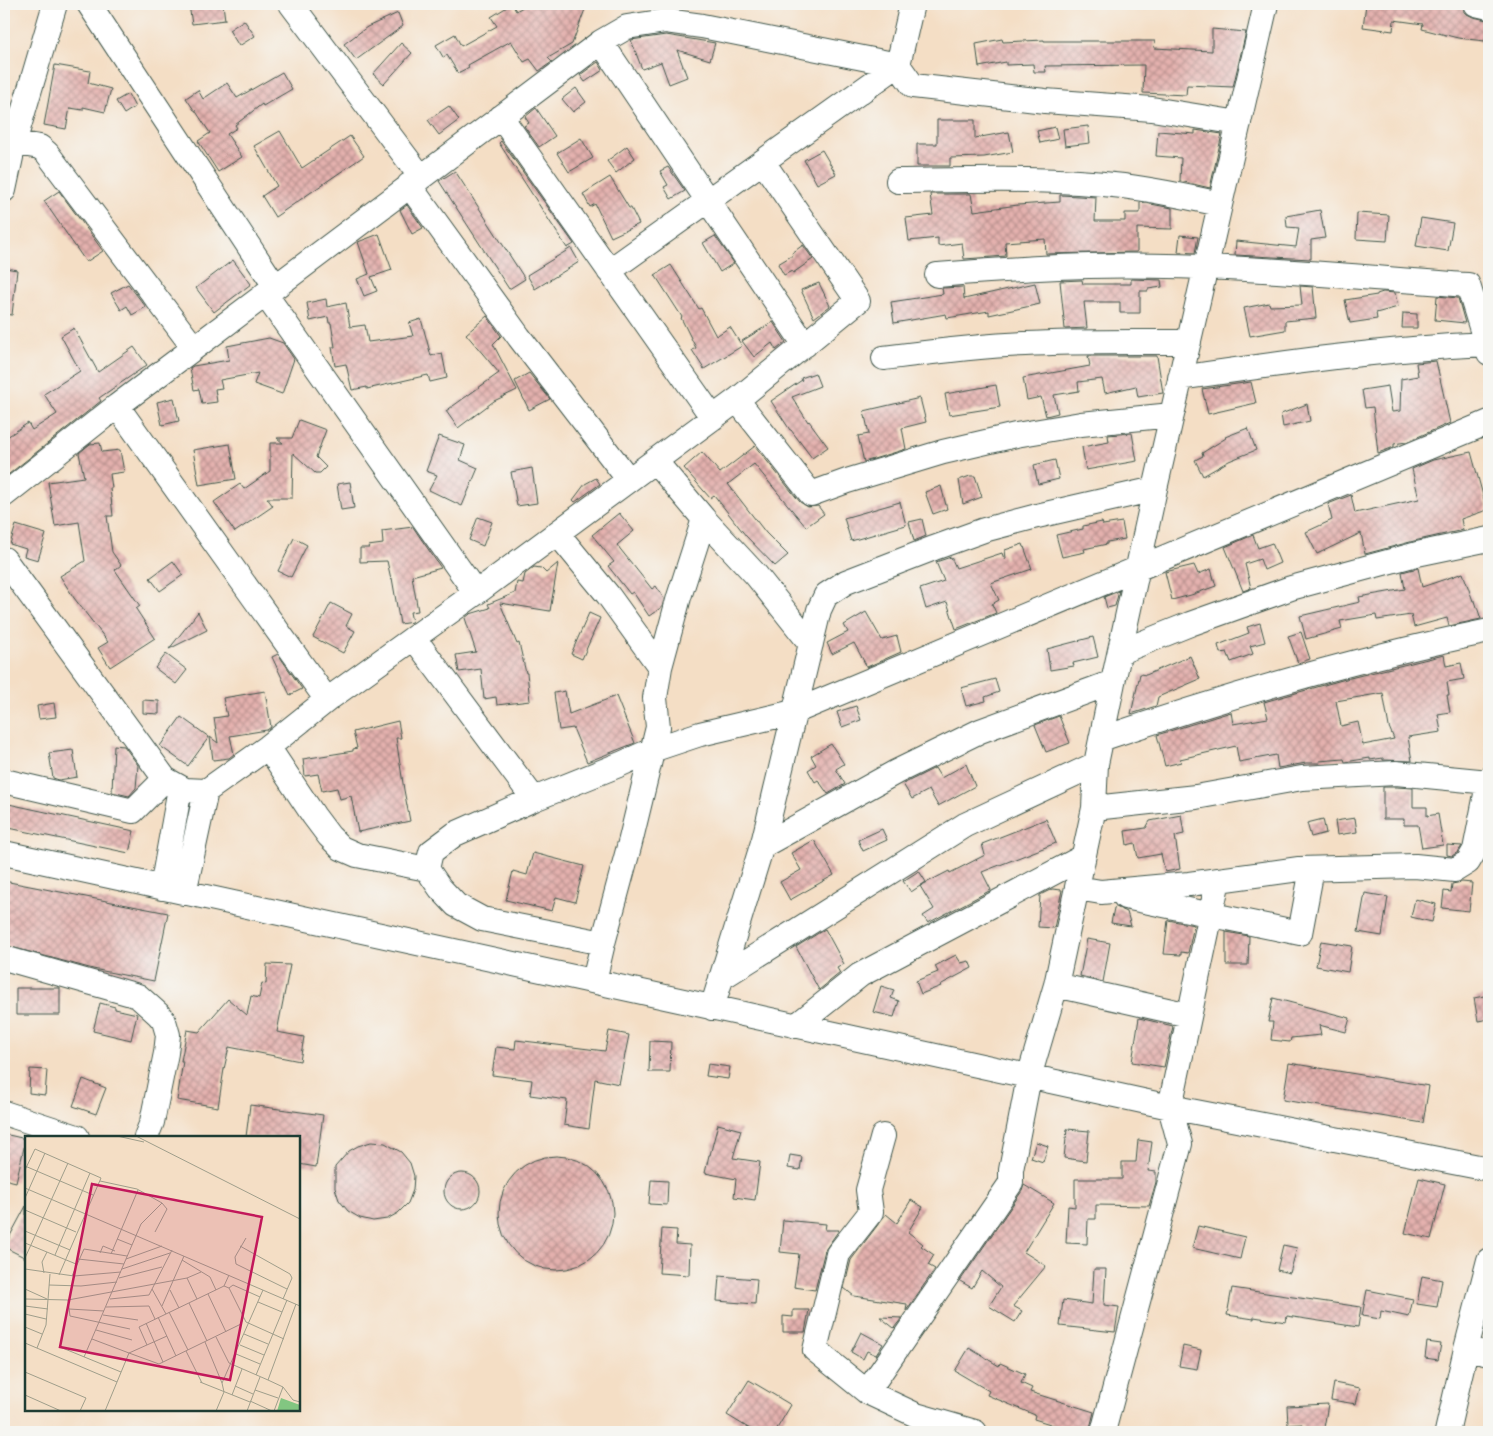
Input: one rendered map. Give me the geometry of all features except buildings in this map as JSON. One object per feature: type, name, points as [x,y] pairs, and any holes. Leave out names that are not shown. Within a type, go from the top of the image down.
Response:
[{"type":"street","points":[[4,190],[9,142],[55,4]]},
{"type":"street","points":[[89,4],[270,290],[476,593]]},
{"type":"street","points":[[291,4],[415,181],[519,337],[629,480]]},
{"type":"street","points":[[703,194],[763,162],[891,63],[912,4]]},
{"type":"street","points":[[867,1392],[1011,1183],[1011,1170],[1029,1076],[1056,985],[1094,808],[1096,764],[1113,682],[1180,378],[1266,4]]},
{"type":"street","points":[[1476,4],[1489,7]]},
{"type":"street","points":[[4,495],[117,406],[415,181],[601,42],[627,27],[666,21],[702,26],[891,63],[913,86],[1045,101],[1152,109],[1239,123]]},
{"type":"street","points":[[601,42],[805,345]]},
{"type":"street","points":[[604,264],[703,194],[854,77],[891,63]]},
{"type":"street","points":[[501,117],[713,418]]},
{"type":"street","points":[[9,142],[40,147],[47,153],[194,348]]},
{"type":"street","points":[[173,890],[206,791],[327,700],[476,593],[737,400],[858,301],[763,162]]},
{"type":"street","points":[[898,181],[1064,181],[1123,186],[1180,195],[1220,204]]},
{"type":"street","points":[[937,274],[1016,268],[1090,266],[1206,267],[1468,285],[1488,348],[1433,347],[1347,355],[1270,364],[1180,378]]},
{"type":"street","points":[[884,358],[954,349],[1025,344],[1110,341],[1189,342]]},
{"type":"street","points":[[737,400],[811,494],[847,480],[1016,435],[1081,424],[1172,415]]},
{"type":"street","points":[[117,406],[327,700]]},
{"type":"street","points":[[603,943],[482,919],[456,905],[440,888],[428,869],[431,852],[456,834],[652,750],[700,734],[794,712],[1489,422]]},
{"type":"street","points":[[655,460],[704,519],[756,575],[811,644]]},
{"type":"street","points":[[712,1008],[762,846],[819,610],[826,596],[846,582],[984,530],[1155,489]]},
{"type":"street","points":[[594,981],[658,727],[655,698],[660,667],[679,596],[704,519]]},
{"type":"street","points":[[557,533],[608,596],[660,667]]},
{"type":"street","points":[[1120,652],[1190,624],[1290,588],[1417,554],[1489,538]]},
{"type":"street","points":[[4,559],[172,783],[185,790],[206,791]]},
{"type":"street","points":[[1101,739],[1171,715],[1272,686],[1386,655],[1489,631]]},
{"type":"street","points":[[414,638],[534,799]]},
{"type":"street","points":[[762,846],[896,772],[980,731],[1113,682]]},
{"type":"street","points":[[268,746],[314,816],[341,848],[356,855],[428,869]]},
{"type":"street","points":[[721,978],[965,825],[1096,764]]},
{"type":"street","points":[[1094,808],[1196,797],[1302,778],[1396,773],[1489,780],[1475,850],[1468,862],[1455,870],[1415,866],[1299,869],[1218,880],[1101,892]]},
{"type":"street","points":[[4,781],[133,811],[172,783]]},
{"type":"street","points":[[172,783],[173,890]]},
{"type":"street","points":[[4,853],[1170,1108],[1489,1170]]},
{"type":"street","points":[[796,1026],[860,975],[1083,857]]},
{"type":"street","points":[[1077,888],[1300,933],[1312,869]]},
{"type":"street","points":[[1103,1432],[1180,1144],[1170,1108],[1218,880]]},
{"type":"street","points":[[475,956],[482,919]]},
{"type":"street","points":[[4,958],[138,996],[158,1014],[164,1022],[168,1036],[152,1122],[146,1136]]},
{"type":"street","points":[[1056,985],[1190,1015]]},
{"type":"street","points":[[4,1114],[74,1136]]},
{"type":"street","points":[[883,1136],[868,1190],[871,1212],[838,1254],[815,1350],[867,1392],[916,1415],[975,1432]]},
{"type":"street","points":[[1447,1432],[1489,1260]]},
{"type":"street","points":[[1466,1349],[1489,1354]]}]
